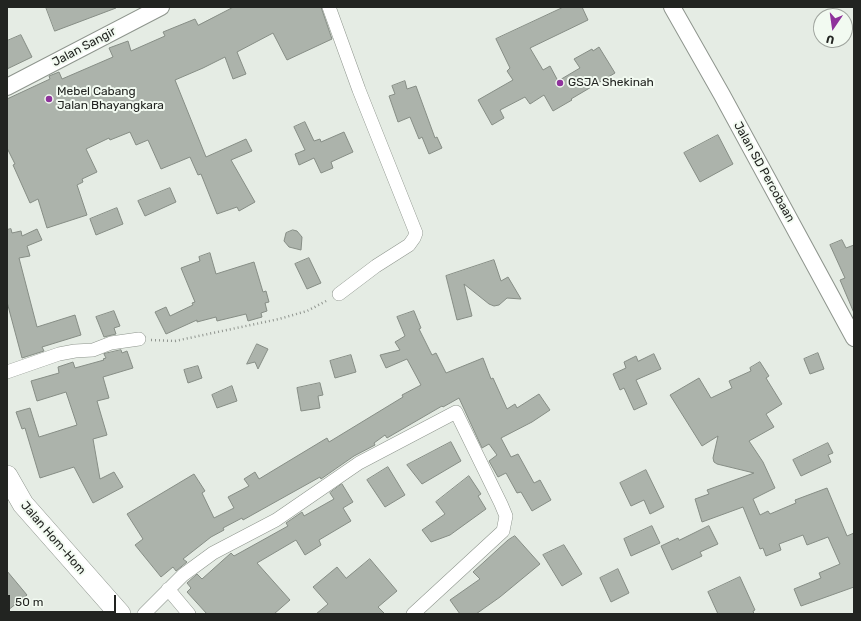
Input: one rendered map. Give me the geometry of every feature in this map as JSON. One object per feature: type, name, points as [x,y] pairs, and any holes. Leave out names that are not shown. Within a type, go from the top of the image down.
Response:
[{"type":"highway","name":"Jalan Hom-Hom","points":[[7,479],[23,504],[120,614]]},
{"type":"street","name":"Jalan Sangir","points":[[7,87],[161,7]]},
{"type":"street","points":[[329,7],[359,90],[416,233],[409,245],[376,266],[339,294]]},
{"type":"street","name":"Jalan SD Percobaan","points":[[672,7],[726,102],[854,338]]},
{"type":"street","points":[[7,372],[59,354],[93,350],[111,343],[139,339]]},
{"type":"street","points":[[144,614],[183,575],[213,553],[276,520],[359,463],[456,412],[506,516],[503,531],[413,614]]},
{"type":"street","points":[[168,589],[189,614]]},
{"type":"path","points":[[139,339],[175,341],[279,319],[307,311],[339,294]]},
{"type":"building","points":[[46,7],[116,7],[116,8],[55,31]]},
{"type":"building","points":[[234,7],[321,7],[332,39],[287,60],[273,33],[237,52],[246,74],[233,79],[225,57],[175,80],[206,157],[246,139],[252,151],[231,160],[255,202],[239,211],[237,207],[217,214],[201,174],[198,175],[190,157],[161,169],[148,140],[136,145],[130,132],[110,140],[109,138],[86,149],[97,172],[82,179],[83,182],[77,185],[87,215],[47,228],[38,199],[30,203],[13,165],[15,164],[7,148],[7,99],[50,79],[49,76],[59,72],[62,79],[113,57],[109,48],[128,41],[131,51],[165,36],[163,32],[195,19],[198,25]]},
{"type":"building","points":[[564,7],[582,7],[588,20],[530,48],[543,70],[550,66],[558,81],[580,68],[574,59],[592,49],[593,51],[599,47],[615,73],[553,111],[544,95],[530,104],[525,97],[500,110],[504,118],[492,125],[478,100],[513,80],[507,71],[510,68],[496,39]]},
{"type":"building","points":[[21,35],[32,57],[7,69],[7,41]]},
{"type":"building","points":[[405,81],[407,89],[416,86],[435,138],[437,137],[442,148],[429,154],[422,137],[419,139],[410,117],[398,122],[389,96],[395,94],[392,86]]},
{"type":"building","points":[[305,122],[314,141],[320,139],[321,142],[344,132],[353,152],[331,162],[333,168],[321,173],[314,158],[299,165],[295,154],[305,150],[294,127]]},
{"type":"building","points":[[718,135],[733,164],[700,182],[684,153]]},
{"type":"building","points":[[170,188],[176,202],[145,216],[138,201]]},
{"type":"building","points":[[117,208],[123,224],[96,235],[90,219]]},
{"type":"building","points":[[11,229],[12,233],[21,231],[22,236],[37,229],[42,240],[27,246],[30,256],[19,258],[37,327],[75,315],[81,335],[42,347],[44,351],[22,358],[7,302],[7,230]]},
{"type":"building","points":[[293,230],[297,231],[302,237],[301,250],[289,247],[284,241],[286,233]]},
{"type":"building","points":[[842,240],[846,248],[854,245],[854,313],[840,280],[845,278],[830,245]]},
{"type":"building","points":[[210,253],[216,274],[254,262],[263,292],[266,291],[269,302],[265,303],[267,311],[261,313],[262,317],[248,321],[246,314],[217,321],[216,317],[197,322],[197,320],[166,334],[155,312],[166,307],[170,316],[193,305],[192,303],[195,302],[181,268],[200,261],[199,257]]},
{"type":"building","points":[[309,258],[321,283],[307,289],[295,264]]},
{"type":"building","points":[[494,260],[501,281],[508,277],[521,299],[507,298],[499,305],[494,306],[489,304],[464,284],[472,316],[457,320],[446,276]]},
{"type":"building","points":[[114,311],[120,326],[114,328],[116,334],[104,337],[96,317]]},
{"type":"building","points":[[414,311],[421,328],[419,329],[432,355],[436,353],[446,373],[483,358],[491,379],[493,378],[507,409],[515,404],[517,408],[539,394],[550,410],[532,422],[501,438],[511,457],[518,454],[534,483],[540,480],[551,500],[532,511],[521,492],[517,493],[506,473],[498,477],[489,461],[497,455],[489,444],[482,448],[459,398],[443,407],[442,406],[387,438],[385,435],[374,443],[375,445],[354,456],[321,479],[320,477],[243,520],[242,518],[223,528],[224,530],[211,537],[183,559],[187,562],[176,571],[173,567],[161,577],[135,545],[143,539],[127,514],[194,474],[205,491],[202,493],[214,518],[234,508],[228,497],[249,486],[244,479],[255,472],[259,479],[327,438],[329,442],[403,397],[402,395],[421,385],[407,359],[386,368],[380,355],[400,350],[395,342],[405,336],[397,317]]},
{"type":"building","points":[[257,344],[268,349],[258,369],[255,362],[247,364]]},
{"type":"building","points":[[121,350],[122,353],[127,351],[133,368],[103,377],[109,398],[97,401],[107,435],[93,439],[100,479],[114,472],[123,487],[93,503],[74,467],[40,478],[25,428],[22,429],[16,412],[30,408],[39,437],[77,425],[66,392],[37,401],[31,381],[59,373],[58,367],[73,362],[75,368],[104,360],[103,359],[106,358],[104,354]]},
{"type":"building","points":[[818,353],[824,369],[810,374],[804,359]]},
{"type":"building","points":[[654,354],[661,369],[636,380],[647,404],[634,410],[624,388],[620,390],[613,374],[626,368],[624,362],[636,356],[638,361]]},
{"type":"building","points":[[351,355],[356,372],[335,378],[330,361]]},
{"type":"building","points":[[760,362],[769,376],[766,378],[782,404],[766,414],[774,427],[749,441],[763,462],[775,488],[753,499],[760,515],[768,511],[770,514],[796,503],[795,500],[827,488],[847,536],[854,533],[854,587],[801,606],[794,589],[821,578],[819,573],[840,564],[828,537],[807,545],[803,535],[779,544],[781,550],[766,556],[763,548],[760,549],[743,507],[702,522],[695,499],[709,494],[707,490],[754,473],[714,462],[713,458],[718,436],[702,446],[670,395],[699,378],[711,398],[732,388],[729,381],[751,371],[750,368]]},
{"type":"building","points":[[198,366],[202,378],[188,383],[184,370]]},
{"type":"building","points":[[320,383],[323,395],[318,396],[320,408],[301,411],[297,388]]},
{"type":"building","points":[[232,386],[237,401],[217,408],[212,395]]},
{"type":"building","points":[[451,442],[461,461],[422,484],[407,465]]},
{"type":"building","points":[[828,443],[833,453],[828,455],[831,462],[801,476],[793,460]]},
{"type":"building","points":[[388,467],[405,495],[385,507],[367,480]]},
{"type":"building","points":[[646,470],[664,507],[650,514],[644,500],[631,506],[620,483]]},
{"type":"building","points":[[469,476],[481,494],[478,496],[486,509],[450,535],[431,542],[422,530],[445,514],[436,502]]},
{"type":"building","points":[[342,484],[353,502],[343,508],[351,521],[319,540],[321,545],[305,555],[296,540],[257,563],[290,600],[274,614],[207,614],[187,592],[191,588],[187,583],[197,574],[202,579],[231,553],[234,556],[288,526],[286,523],[302,512],[304,516],[334,499],[330,493]]},
{"type":"building","points":[[652,526],[660,543],[631,556],[624,539]]},
{"type":"building","points":[[709,526],[718,544],[700,552],[702,556],[672,570],[661,546],[678,538],[679,540]]},
{"type":"building","points":[[515,536],[540,564],[500,597],[476,614],[460,614],[450,600],[480,579],[473,572],[508,540]]},
{"type":"building","points":[[564,545],[582,574],[562,586],[543,555]]},
{"type":"building","points":[[370,559],[397,591],[378,607],[385,614],[316,614],[328,604],[313,587],[337,567],[346,578]]},
{"type":"building","points":[[618,569],[629,593],[611,602],[600,578]]},
{"type":"building","points":[[7,571],[27,595],[7,611]]},
{"type":"building","points":[[740,577],[755,610],[753,611],[754,614],[718,614],[708,592]]},
{"type":"place","name":"GSJA Shekinah","points":[[560,83]]},
{"type":"place","name":"Mebel Cabang Jalan Bhayangkara","points":[[49,99]]}]
